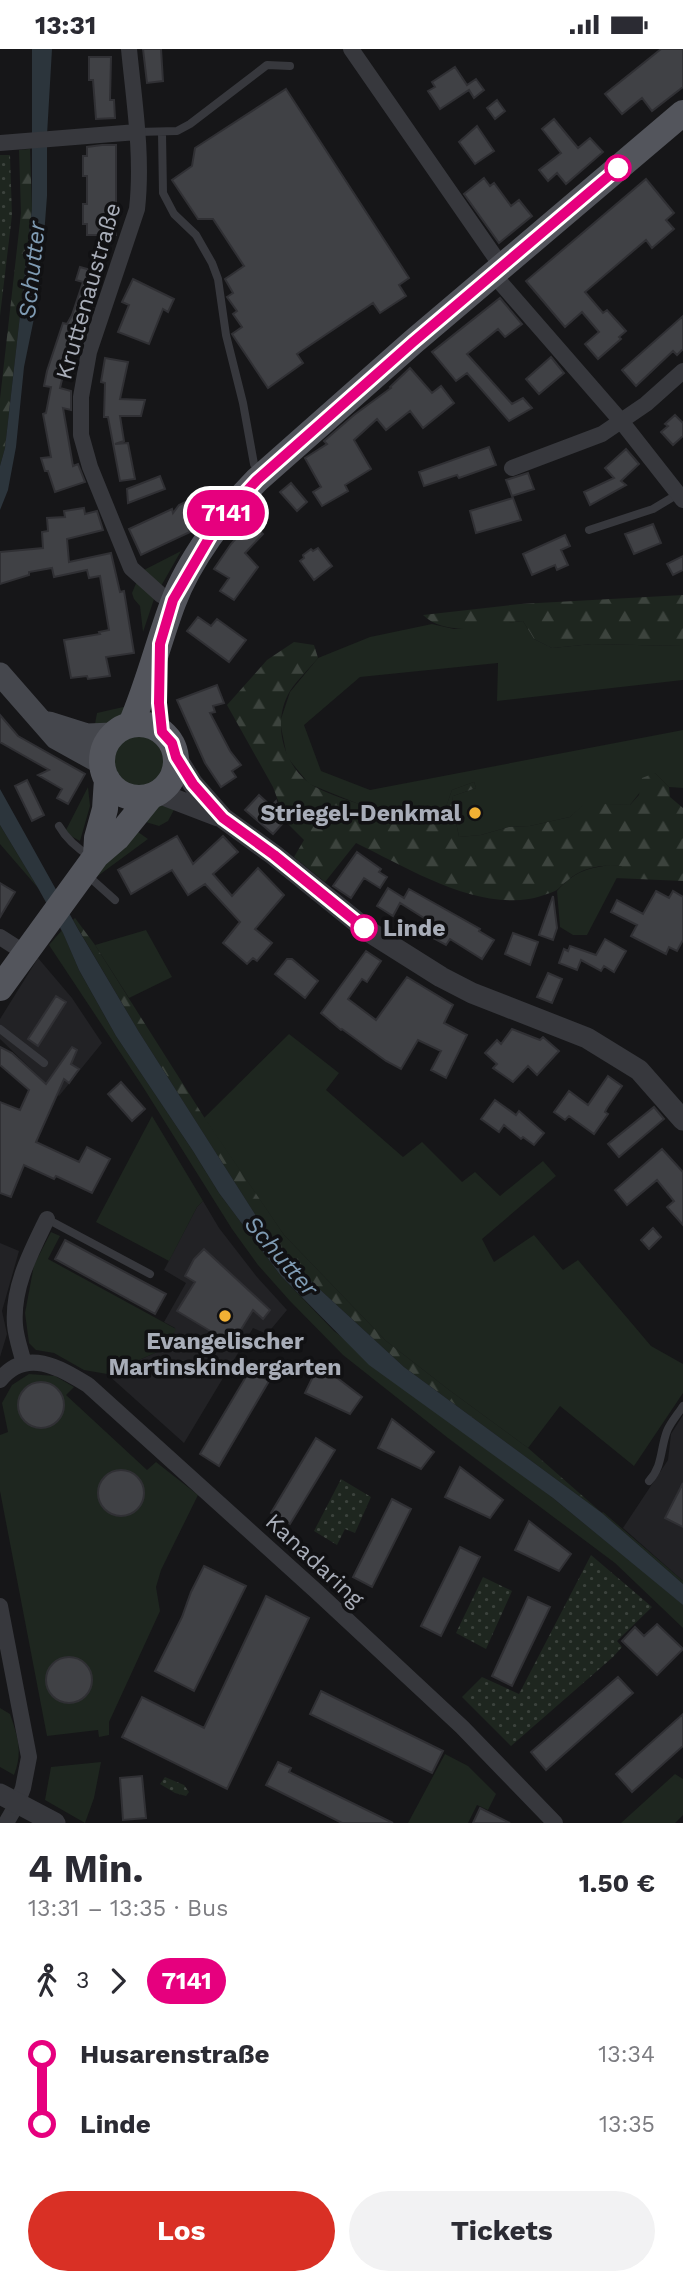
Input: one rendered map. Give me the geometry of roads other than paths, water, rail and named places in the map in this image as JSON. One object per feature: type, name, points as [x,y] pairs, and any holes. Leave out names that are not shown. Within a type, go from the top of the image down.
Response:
[{"type":"main road","points":[[89,867],[105,809],[103,754],[106,743],[122,729],[143,698],[173,600],[219,521],[250,487],[402,351],[683,113]]},
{"type":"main road","points":[[160,644],[159,703],[162,732]]},
{"type":"main road","points":[[0,674],[56,738],[105,772],[115,789],[138,798],[154,794]]},
{"type":"main road","points":[[0,988],[89,867],[172,777],[176,767],[172,743],[162,732],[142,724],[87,735],[39,719]]},
{"type":"street","name":"Kruttenaustraße","points":[[129,49],[139,190],[137,209],[89,352],[81,397],[81,435],[90,467],[131,568],[161,595],[173,600]]},
{"type":"street","points":[[351,49],[497,271],[680,497]]},
{"type":"street","points":[[0,143],[136,132]]},
{"type":"street","points":[[512,468],[602,434],[646,404],[683,371]]},
{"type":"street","points":[[176,757],[193,784],[223,818],[274,855],[368,931],[441,977],[472,993],[587,1038],[639,1070],[683,1120]]},
{"type":"street","points":[[154,794],[223,818]]},
{"type":"street","points":[[0,937],[25,953]]},
{"type":"street","points":[[0,1380],[24,1364],[15,1325],[18,1296],[26,1261],[47,1219]]},
{"type":"street","name":"Kanadaring","points":[[24,1364],[59,1367],[97,1392],[462,1727],[555,1823]]},
{"type":"street","points":[[0,1606],[29,1757],[26,1778],[8,1799],[6,1823]]},
{"type":"street","points":[[8,1799],[55,1823]]},
{"type":"lane","points":[[136,132],[177,131],[267,65],[290,66]]},
{"type":"lane","points":[[162,133],[163,193],[174,214],[196,235],[218,279],[226,335],[243,403],[254,464]]},
{"type":"lane","points":[[589,530],[680,497]]},
{"type":"lane","points":[[59,827],[115,900]]},
{"type":"lane","points":[[0,1029],[44,1063]]},
{"type":"lane","points":[[47,1219],[150,1274]]},
{"type":"lane","points":[[649,1481],[660,1464],[667,1431],[683,1406]]},
{"type":"water","name":"Schutter","points":[[32,49],[52,49],[47,196],[40,289],[24,367],[16,447],[8,490],[0,510],[0,466],[5,448],[32,209]]},
{"type":"water","name":"Schutter","points":[[0,789],[139,1032],[258,1219],[302,1273],[404,1367],[602,1513],[683,1584],[683,1605],[553,1498],[369,1365],[281,1276],[219,1193],[116,1036],[79,970],[63,933],[0,825]]},
{"type":"place","name":"Striegel-Denkmal","points":[[475,813]]},
{"type":"place","name":"Linde","points":[[364,928]]},
{"type":"place","name":"Evangelischer Martinskindergarten","points":[[225,1316]]}]
